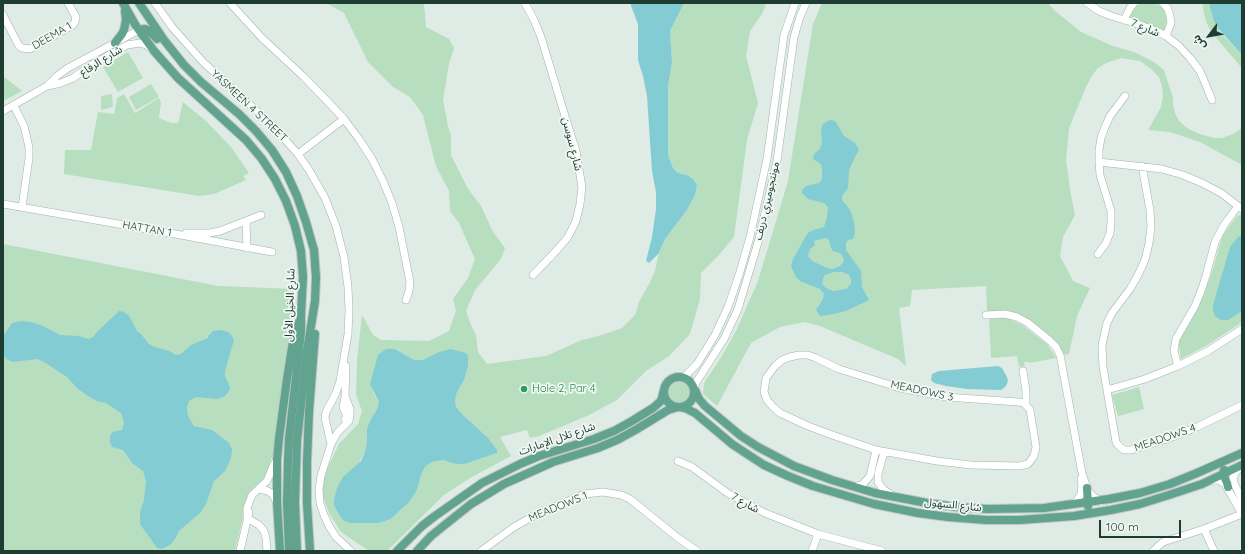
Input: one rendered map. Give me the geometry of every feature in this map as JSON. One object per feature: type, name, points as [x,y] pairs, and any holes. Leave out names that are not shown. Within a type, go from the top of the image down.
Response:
[{"type":"main road","name":"شارع الخيل الأول","points":[[140,3],[154,26],[176,56],[201,82],[239,114],[272,150],[286,172],[297,196],[306,222],[314,250],[316,277],[314,314],[306,366],[297,447],[295,502],[297,551]]},
{"type":"main road","name":"شارع الخيل الأول","points":[[123,4],[154,51],[178,78],[246,140],[262,159],[275,179],[286,201],[295,226],[301,251],[303,277],[301,332],[288,460],[287,502],[290,551]]},
{"type":"main road","points":[[116,42],[126,25],[126,15],[123,4]]},
{"type":"main road","points":[[139,30],[145,29],[151,32],[166,51],[176,56]]},
{"type":"main road","points":[[280,551],[277,502],[277,460],[282,407],[293,341],[301,314]]},
{"type":"main road","points":[[310,551],[307,503],[307,462],[315,333],[314,314]]},
{"type":"main road","points":[[675,377],[684,377],[690,381],[694,389],[694,395],[691,402],[684,407],[674,406],[667,402],[664,394],[667,382],[675,377]]},
{"type":"main road","name":"شارع السهول","points":[[694,389],[699,399],[705,406],[741,436],[794,466],[812,474],[854,487],[896,498],[927,503],[988,509],[1044,508],[1088,502],[1140,492],[1170,484],[1242,453]]},
{"type":"main road","name":"شارع تلال الإمارات","points":[[399,550],[422,526],[482,483],[539,456],[594,439],[614,431],[653,408],[661,400],[664,390]]},
{"type":"main road","name":"شارع السهول","points":[[679,407],[686,408],[695,413],[732,444],[764,465],[788,476],[813,486],[852,498],[896,509],[948,517],[986,520],[1020,520],[1084,514],[1133,505],[1169,496],[1211,480],[1242,463]]},
{"type":"main road","name":"شارع تلال الإمارات","points":[[417,551],[431,536],[471,504],[504,484],[553,462],[598,448],[617,440],[637,430],[668,410],[679,407]]},
{"type":"main road","points":[[1223,474],[1231,489]]},
{"type":"main road","points":[[1046,518],[1085,510],[1088,507],[1087,488]]},
{"type":"street","name":"DEEMA 1","points":[[3,15],[19,46],[30,49],[73,25],[76,18],[68,3]]},
{"type":"street","name":"YASMEEN 4 STREET","points":[[155,3],[172,27],[203,62],[270,123],[298,154],[310,170],[325,198],[336,226],[344,256],[348,287],[348,334],[344,358]]},
{"type":"street","points":[[230,3],[262,38],[318,90],[344,119],[372,159],[383,181],[399,227],[410,282],[406,300]]},
{"type":"street","name":"شارع سوسن","points":[[525,3],[541,37],[576,152],[582,187],[576,221],[568,237],[533,275]]},
{"type":"street","name":"مونتجوميري دريف","points":[[684,377],[697,364],[715,335],[725,314],[740,272],[750,237],[767,159],[781,50],[794,3]]},
{"type":"street","name":"مونتجوميري دريف","points":[[694,389],[700,376],[724,339],[738,309],[755,253],[777,161],[794,37],[806,3]]},
{"type":"street","name":"شارع 7","points":[[1087,3],[1099,11],[1111,16],[1146,26],[1166,36],[1179,46],[1200,71],[1212,100]]},
{"type":"street","name":"شارع 7","points":[[1124,20],[1134,3]]},
{"type":"street","name":"شارع 7","points":[[1163,3],[1168,9],[1171,23],[1166,36]]},
{"type":"street","name":"شارع الرفاع","points":[[3,111],[47,86],[68,68],[139,30]]},
{"type":"street","name":"شارع الرفاع","points":[[47,86],[61,83],[73,78],[95,63],[127,45],[135,43],[146,45],[154,51]]},
{"type":"street","points":[[1098,254],[1106,243],[1110,233],[1111,222],[1111,211],[1103,188],[1099,162],[1101,138],[1110,116],[1125,96]]},
{"type":"street","points":[[14,106],[24,126],[29,147],[29,158],[22,207]]},
{"type":"street","points":[[298,154],[344,119]]},
{"type":"street","points":[[1099,162],[1162,169],[1189,177],[1221,193],[1240,207],[1219,234],[1195,306],[1176,339],[1174,352],[1178,366]]},
{"type":"street","name":"MEADOWS 4","points":[[1142,166],[1150,210],[1151,227],[1149,243],[1145,260],[1138,275],[1130,290],[1112,313],[1104,334],[1102,356],[1116,442],[1120,448],[1127,451],[1167,439],[1242,405]]},
{"type":"street","name":"HATTAN 1","points":[[3,204],[272,252]]},
{"type":"street","points":[[170,233],[210,232],[220,230],[261,215]]},
{"type":"street","points":[[246,221],[247,248]]},
{"type":"street","points":[[219,243],[220,230]]},
{"type":"street","points":[[986,315],[1006,314],[1017,317],[1049,340],[1056,347],[1060,355],[1082,473],[1087,488],[1091,494],[1100,500]]},
{"type":"street","points":[[1107,390],[1145,379],[1178,366],[1208,351],[1242,329]]},
{"type":"street","name":"MEADOWS 3","points":[[799,355],[816,358],[839,369],[900,388],[946,397],[1018,402],[1026,405],[1030,410],[1036,452],[1032,460],[1024,466],[971,465],[884,452],[822,431],[776,410],[764,392],[766,378],[770,371],[782,360],[799,355]]},
{"type":"street","points":[[344,358],[346,367],[345,396],[349,420],[338,432],[331,444],[321,476],[319,489],[320,503],[329,526],[336,537],[351,551]]},
{"type":"street","points":[[331,444],[325,418],[326,412],[338,387],[344,358]]},
{"type":"street","points":[[1023,371],[1026,391],[1026,405]]},
{"type":"street","points":[[330,404],[346,408]]},
{"type":"street","points":[[854,487],[863,484],[870,476],[876,450]]},
{"type":"street","points":[[884,452],[878,478],[880,486],[896,498]]},
{"type":"street","points":[[240,551],[247,517],[247,508],[250,499],[253,493],[267,481],[277,460]]},
{"type":"street","name":"شارع 7","points":[[678,461],[692,467],[729,494],[753,508],[818,534],[882,551]]},
{"type":"street","points":[[1241,511],[1229,499],[1234,476],[1242,463]]},
{"type":"street","points":[[1072,504],[1076,502],[1081,494],[1082,473]]},
{"type":"street","points":[[870,476],[878,478]]},
{"type":"street","points":[[1211,480],[1221,481],[1242,500],[1241,511]]},
{"type":"street","points":[[259,489],[268,491],[277,502]]},
{"type":"street","name":"MEADOWS 1","points":[[481,551],[501,535],[539,513],[584,494],[603,492],[621,495],[630,499],[694,550]]},
{"type":"street","points":[[1153,551],[1159,545],[1167,541],[1204,529],[1241,511]]},
{"type":"street","points":[[247,517],[264,530],[267,551]]},
{"type":"street","points":[[1204,529],[1214,551]]},
{"type":"street","points":[[812,551],[818,534]]},
{"type":"green space","points":[[326,3],[423,3],[426,27],[449,39],[454,48],[449,64],[443,100],[451,136],[451,155],[468,189],[481,206],[493,232],[505,248],[501,259],[475,290],[466,311],[476,335],[478,352],[487,364],[546,356],[582,340],[622,328],[635,315],[639,302],[655,271],[659,253],[665,239],[687,210],[695,195],[697,185],[693,179],[687,175],[678,173],[673,168],[668,155],[668,86],[672,63],[670,31],[684,3],[766,3],[762,14],[750,31],[746,56],[758,103],[747,140],[734,237],[701,273],[700,299],[690,334],[669,356],[646,371],[617,400],[587,416],[539,436],[530,438],[527,430],[500,437],[511,456],[470,478],[444,495],[387,551],[369,551],[341,532],[329,513],[322,494],[323,478],[339,444],[358,424],[362,411],[356,395],[357,361],[362,315],[373,335],[381,340],[429,341],[449,331],[456,311],[453,299],[468,278],[475,259],[459,223],[450,211],[449,191],[436,166],[423,115],[410,97],[393,87],[368,62],[344,13]],"holes":[[[395,349],[413,360],[423,360],[431,357],[464,380],[457,391],[455,400],[456,407],[497,453],[465,464],[455,464],[443,460],[432,462],[425,467],[417,490],[401,510],[391,519],[379,523],[344,521],[334,506],[365,452],[367,428],[379,402],[373,392],[375,368],[378,355]]]},
{"type":"green space","points":[[822,3],[1048,3],[1054,10],[1081,32],[1113,46],[1134,52],[1154,62],[1164,70],[1173,98],[1175,113],[1179,121],[1187,128],[1197,133],[1214,138],[1222,138],[1233,134],[1242,128],[1242,165],[1200,142],[1170,132],[1148,130],[1161,107],[1163,97],[1159,77],[1140,61],[1121,58],[1106,63],[1098,68],[1093,74],[1069,128],[1066,160],[1075,215],[1063,237],[1060,256],[1073,281],[1090,288],[1077,316],[1069,354],[1063,355],[1024,317],[1019,314],[1007,311],[987,312],[986,286],[912,290],[910,306],[899,308],[906,366],[898,359],[820,326],[805,322],[780,327],[751,343],[717,406],[703,394],[704,383],[722,356],[737,329],[758,281],[788,181],[813,24]]},
{"type":"green space","points":[[1142,3],[1155,3],[1162,7],[1167,18],[1165,29],[1162,30],[1131,18],[1130,16],[1132,10]]},
{"type":"green space","points":[[1202,3],[1209,3],[1216,24],[1221,33],[1242,55],[1242,68],[1212,33],[1206,22]]},
{"type":"green space","points":[[128,52],[143,78],[118,92],[103,67]]},
{"type":"green space","points":[[3,76],[22,91],[3,101]]},
{"type":"green space","points":[[151,84],[159,97],[136,110],[129,97]]},
{"type":"green space","points":[[112,94],[113,107],[101,110],[101,96]]},
{"type":"green space","points":[[124,94],[135,113],[159,98],[161,103],[159,118],[171,123],[178,123],[183,102],[206,121],[231,147],[249,173],[243,176],[246,180],[214,194],[199,196],[64,174],[65,150],[91,150],[98,112],[114,114],[117,98]]},
{"type":"green space","points":[[1242,215],[1242,322],[1209,344],[1181,359],[1178,339],[1192,318],[1204,295],[1222,236],[1237,216]]},
{"type":"green space","points":[[3,244],[218,286],[295,289],[274,453],[266,476],[249,492],[235,551],[3,551]]},
{"type":"green space","points":[[1003,318],[1022,325],[1047,344],[1056,358],[1029,363],[1024,362],[1025,366],[1019,367],[1017,356],[991,358],[989,319]]},
{"type":"green space","points":[[680,380],[689,383],[692,392],[689,401],[680,404],[671,401],[668,392],[671,383]]},
{"type":"green space","points":[[1139,387],[1144,409],[1118,416],[1112,395]]},
{"type":"water","points":[[630,3],[684,3],[670,31],[672,63],[668,86],[668,155],[673,168],[678,173],[687,175],[693,179],[697,185],[695,195],[687,210],[665,239],[659,253],[649,263],[646,261],[652,237],[656,209],[656,192],[652,171],[647,96],[638,60],[638,24]]},
{"type":"water","points":[[1209,3],[1242,3],[1242,55],[1218,28],[1214,21]]},
{"type":"water","points":[[830,120],[835,121],[844,136],[855,143],[859,150],[849,170],[848,188],[842,196],[842,200],[850,210],[854,221],[855,233],[853,239],[848,240],[846,243],[846,250],[861,271],[862,287],[869,300],[846,311],[820,316],[816,310],[823,299],[824,294],[820,289],[800,281],[796,277],[791,266],[793,259],[806,236],[809,232],[824,227],[827,217],[828,207],[824,203],[808,199],[802,193],[802,190],[806,186],[819,183],[822,179],[821,164],[813,159],[814,154],[820,149],[822,143],[821,128],[823,124]],"holes":[[[826,238],[829,240],[833,251],[840,253],[844,261],[840,266],[833,269],[827,268],[812,261],[808,256],[810,249],[815,245],[814,241]],[[834,272],[842,272],[849,275],[851,284],[846,289],[833,291],[826,288],[822,284],[823,279],[825,275]]]},
{"type":"water","points":[[1242,236],[1242,311],[1228,320],[1221,320],[1215,316],[1213,305],[1230,247],[1238,237]]},
{"type":"water","points":[[119,311],[124,312],[129,316],[137,331],[149,344],[176,355],[181,354],[191,345],[208,338],[213,331],[221,330],[228,332],[234,340],[225,371],[225,376],[230,387],[229,391],[225,396],[218,399],[196,397],[189,401],[187,407],[188,416],[194,426],[212,430],[229,443],[232,449],[231,458],[225,471],[214,481],[206,504],[201,512],[179,531],[170,545],[162,549],[157,548],[140,524],[140,512],[144,500],[146,481],[143,471],[132,463],[123,450],[112,447],[110,442],[112,432],[122,430],[124,422],[121,413],[106,403],[97,401],[88,396],[78,389],[67,377],[44,362],[37,359],[13,362],[6,359],[3,354],[3,336],[12,323],[21,321],[31,322],[43,326],[60,335],[78,336],[89,339],[93,337]]},
{"type":"water","points":[[386,349],[395,349],[414,360],[423,360],[439,352],[451,349],[466,353],[468,356],[468,366],[464,380],[457,392],[455,400],[456,407],[488,438],[497,450],[497,453],[465,464],[455,464],[443,460],[432,462],[425,467],[417,490],[409,502],[391,519],[379,523],[351,523],[344,521],[340,516],[334,506],[334,499],[337,488],[343,477],[361,461],[365,452],[367,428],[379,402],[370,384],[378,355]]},
{"type":"water","points":[[998,366],[1002,368],[1008,381],[1006,386],[1001,390],[967,389],[946,386],[934,383],[931,380],[932,374],[939,371]]},
{"type":"place","name":"Hole 2, Par 4","points":[[524,389]]}]
